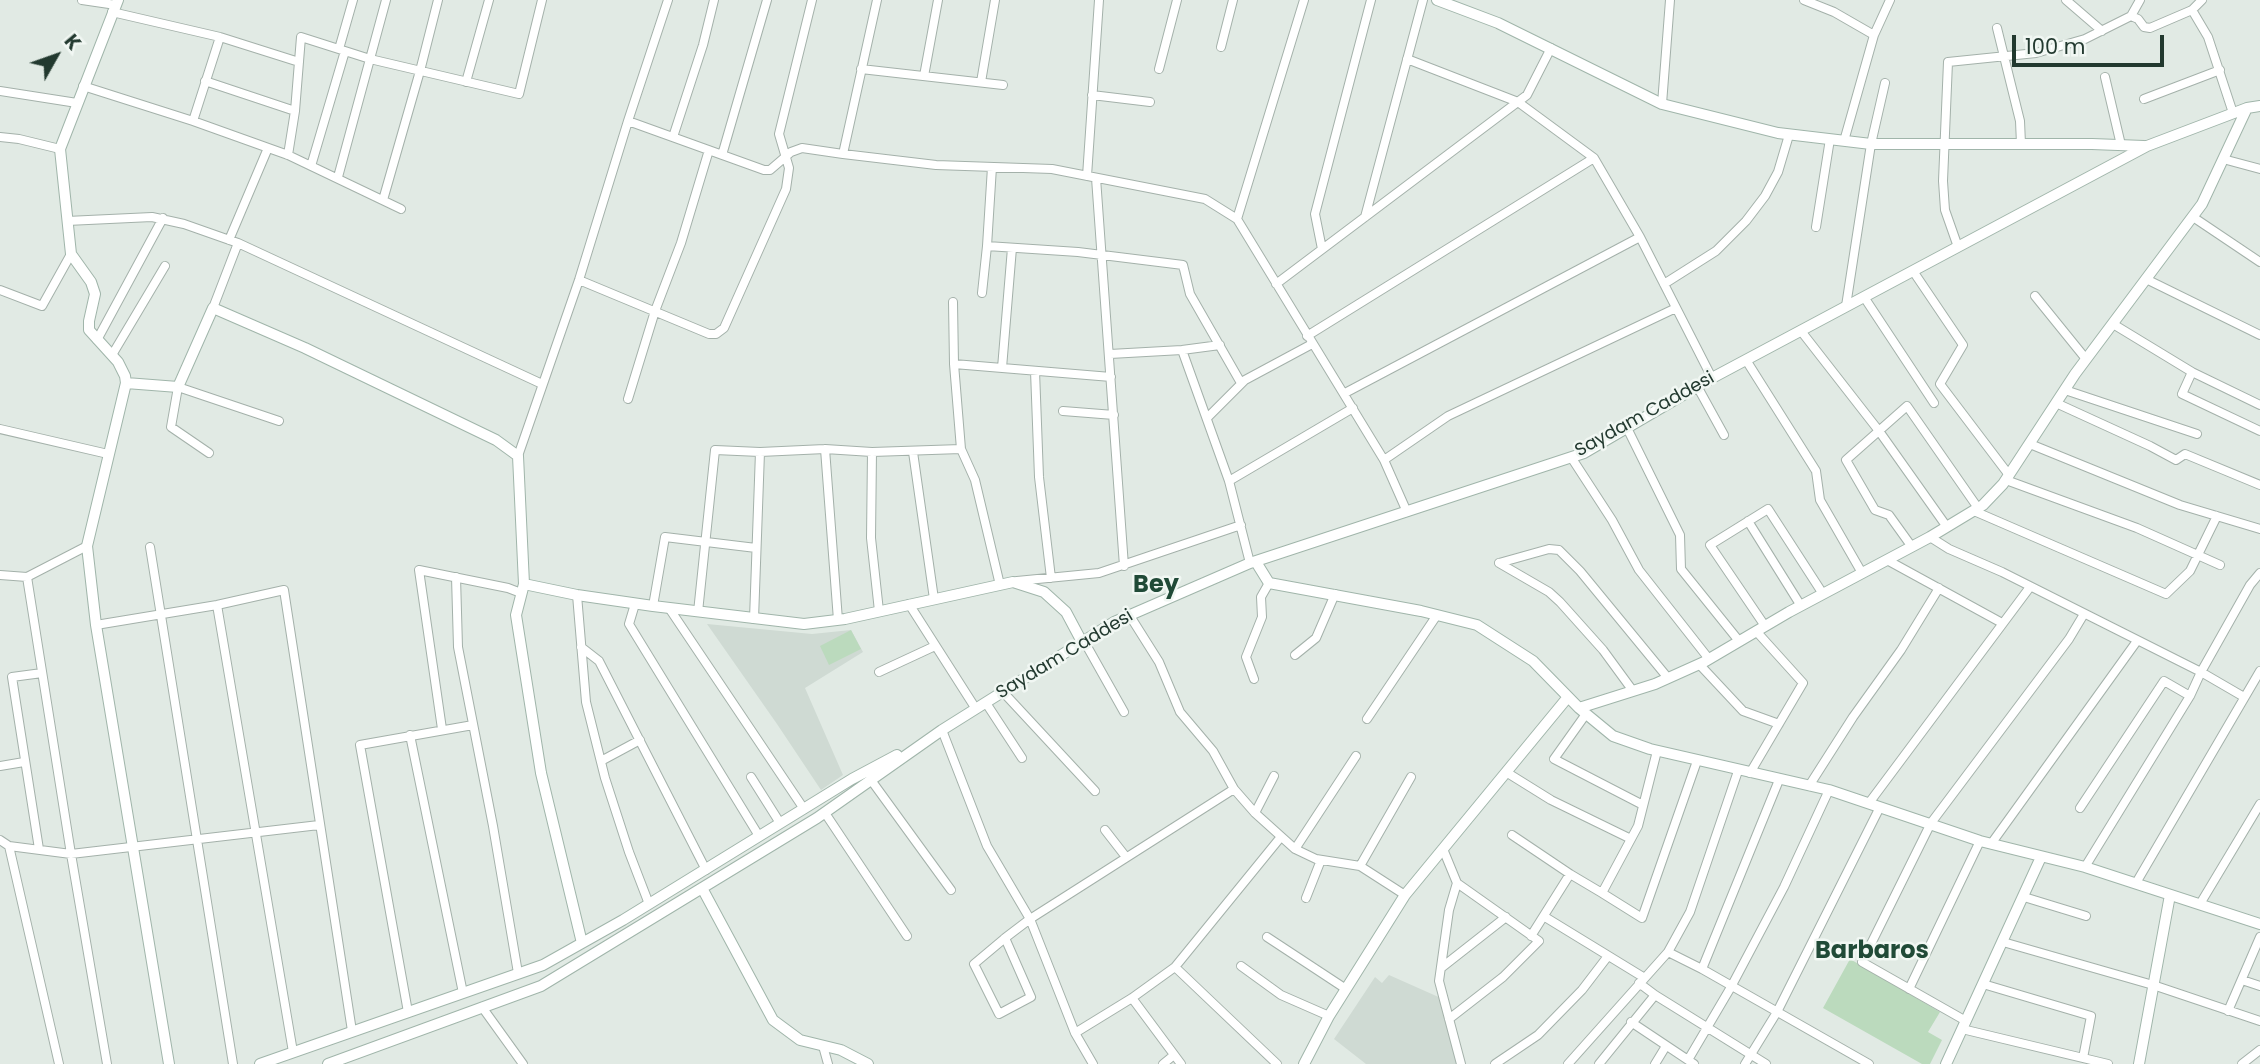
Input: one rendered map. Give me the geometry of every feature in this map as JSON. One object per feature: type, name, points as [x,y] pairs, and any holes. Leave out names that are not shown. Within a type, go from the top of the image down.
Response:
[{"type":"main road","points":[[1437,0],[1498,23],[1662,104],[1789,135],[1871,144],[2147,146]]},
{"type":"main road","points":[[115,6],[60,149],[71,254],[94,287],[95,300],[88,326],[123,369],[126,383],[87,546],[96,625],[169,1064]]},
{"type":"main road","name":"Saydam Caddesi","points":[[942,730],[1114,622],[1253,563],[1584,453],[1713,377],[2147,146],[2247,108],[2260,106]]},
{"type":"main road","points":[[1582,711],[1704,661],[1976,510],[2008,477],[2086,359],[2202,204],[2247,108]]},
{"type":"main road","points":[[126,383],[178,387],[213,308],[317,354],[496,440],[518,456],[522,588],[516,615],[541,772],[582,943]]},
{"type":"main road","points":[[1253,563],[1269,583],[1335,594],[1477,625],[1532,661],[1582,711],[1613,736],[1657,751],[1829,790],[1980,841],[2085,867],[2260,924]]},
{"type":"main road","points":[[522,588],[804,624],[838,620],[1013,582],[1044,593],[1066,612],[1084,642]]},
{"type":"main road","points":[[1304,1064],[1329,1016],[1405,895],[1568,697]]},
{"type":"main road","points":[[260,1064],[543,965],[706,870],[852,779],[942,730]]},
{"type":"main road","points":[[328,1064],[541,986],[825,813],[942,730]]},
{"type":"main road","points":[[1946,1064],[2041,857]]},
{"type":"main road","points":[[702,888],[773,1020],[800,1040],[841,1050],[867,1064]]},
{"type":"main road","points":[[2139,1064],[2170,895]]},
{"type":"street","points":[[82,0],[115,6],[299,62]]},
{"type":"street","points":[[311,166],[353,0]]},
{"type":"street","points":[[338,177],[386,0]]},
{"type":"street","points":[[383,200],[438,0]]},
{"type":"street","points":[[466,82],[489,0]]},
{"type":"street","points":[[288,155],[295,111],[301,37],[370,59],[519,94],[542,0]]},
{"type":"street","points":[[518,456],[579,280],[668,0]]},
{"type":"street","points":[[673,137],[703,45],[713,0]]},
{"type":"street","points":[[722,155],[767,0]]},
{"type":"street","points":[[579,280],[709,334],[716,334],[724,328],[786,188],[789,175],[779,134],[812,0]]},
{"type":"street","points":[[843,154],[877,0]]},
{"type":"street","points":[[924,76],[938,0]]},
{"type":"street","points":[[981,82],[995,0]]},
{"type":"street","points":[[1099,0],[1092,95],[1091,177],[1102,256],[1124,566]]},
{"type":"street","points":[[1159,69],[1177,0]]},
{"type":"street","points":[[1221,47],[1233,0]]},
{"type":"street","points":[[1237,219],[1304,0]]},
{"type":"street","points":[[1322,249],[1315,214],[1371,0]]},
{"type":"street","points":[[1365,217],[1423,0]]},
{"type":"street","points":[[1662,104],[1670,0]]},
{"type":"street","points":[[1804,0],[1834,12],[1874,35]]},
{"type":"street","points":[[1844,141],[1874,35],[1891,0]]},
{"type":"street","points":[[2066,0],[2102,31]]},
{"type":"street","points":[[1958,247],[1945,210],[1943,181],[1948,62],[2036,53],[2085,39],[2131,16],[2140,0]]},
{"type":"street","points":[[2131,16],[2144,27],[2150,28],[2192,10],[2202,0]]},
{"type":"street","points":[[2192,10],[2208,37],[2233,113]]},
{"type":"street","points":[[1997,28],[2020,121],[2021,144]]},
{"type":"street","points":[[193,121],[220,37]]},
{"type":"street","points":[[1276,284],[1527,95],[1551,48]]},
{"type":"street","points":[[1408,59],[1518,102],[1594,158],[1640,237],[1713,377]]},
{"type":"street","points":[[861,69],[1003,85]]},
{"type":"street","points":[[2144,99],[2220,70]]},
{"type":"street","points":[[2105,77],[2121,145]]},
{"type":"street","points":[[205,82],[295,111]]},
{"type":"street","points":[[1846,306],[1871,144],[1885,83]]},
{"type":"street","points":[[83,86],[288,155],[401,209]]},
{"type":"street","points":[[0,91],[77,103]]},
{"type":"street","points":[[1092,95],[1150,102]]},
{"type":"street","points":[[628,121],[767,171],[786,156],[802,148],[936,165],[1052,169],[1205,199],[1237,219],[1384,460],[1407,512]]},
{"type":"street","points":[[1664,284],[1716,251],[1746,221],[1765,196],[1778,172],[1789,135]]},
{"type":"street","points":[[0,137],[60,149]]},
{"type":"street","points":[[1815,227],[1830,139]]},
{"type":"street","points":[[229,240],[268,148]]},
{"type":"street","points":[[628,399],[655,311],[681,243],[709,150]]},
{"type":"street","points":[[1208,417],[1241,383],[1594,158]]},
{"type":"street","points":[[2223,159],[2260,169]]},
{"type":"street","points":[[982,293],[992,167]]},
{"type":"street","points":[[2193,217],[2260,262]]},
{"type":"street","points":[[67,221],[163,218],[238,243],[542,384]]},
{"type":"street","points":[[97,340],[163,218]]},
{"type":"street","points":[[1345,393],[1640,237]]},
{"type":"street","points":[[213,308],[238,243]]},
{"type":"street","points":[[987,246],[1183,265],[1190,294],[1241,383]]},
{"type":"street","points":[[1002,368],[1012,248]]},
{"type":"street","points":[[0,290],[42,306],[71,254]]},
{"type":"street","points":[[112,355],[165,266]]},
{"type":"street","points":[[1913,271],[1963,345],[1940,384],[2008,477],[2137,528],[2220,565]]},
{"type":"street","points":[[2146,279],[2260,335]]},
{"type":"street","points":[[2035,296],[2086,359]]},
{"type":"street","points":[[1864,297],[1934,403]]},
{"type":"street","points":[[953,302],[954,364],[961,449],[975,480],[1000,585]]},
{"type":"street","points":[[1384,460],[1448,416],[1676,308]]},
{"type":"street","points":[[2113,324],[2192,372],[2260,405]]},
{"type":"street","points":[[1801,331],[1879,431],[1947,527]]},
{"type":"street","points":[[1110,354],[1220,345]]},
{"type":"street","points":[[1182,350],[1208,417],[1253,563]]},
{"type":"street","points":[[1746,360],[1816,471],[1820,500],[1862,573]]},
{"type":"street","points":[[954,364],[1111,377]]},
{"type":"street","points":[[1035,371],[1039,477],[1051,578]]},
{"type":"street","points":[[2192,372],[2182,394],[2260,431]]},
{"type":"street","points":[[1697,386],[1724,435]]},
{"type":"street","points":[[209,453],[171,427],[178,387],[279,421]]},
{"type":"street","points":[[2065,390],[2197,434]]},
{"type":"street","points":[[2056,403],[2176,460],[2185,454],[2260,485]]},
{"type":"street","points":[[1912,547],[1889,515],[1875,510],[1846,460],[1907,406],[1976,510],[2166,594],[2190,571],[2217,516]]},
{"type":"street","points":[[1229,481],[1353,408]]},
{"type":"street","points":[[1063,411],[1114,415]]},
{"type":"street","points":[[1626,428],[1679,536],[1681,569],[1739,641]]},
{"type":"street","points":[[0,429],[108,454]]},
{"type":"street","points":[[2029,444],[2180,505],[2260,529]]},
{"type":"street","points":[[698,612],[715,450],[760,452],[825,449],[913,452],[961,449]]},
{"type":"street","points":[[825,449],[838,620]]},
{"type":"street","points":[[754,619],[760,452]]},
{"type":"street","points":[[872,452],[871,538],[879,611]]},
{"type":"street","points":[[913,452],[934,599]]},
{"type":"street","points":[[1571,457],[1612,520],[1639,570],[1704,661],[1743,710],[1779,724]]},
{"type":"street","points":[[1568,1064],[1668,952],[1690,912],[1744,772],[1779,724],[1803,683],[1760,629],[1710,545],[1768,509],[1824,594]]},
{"type":"street","points":[[1748,521],[1801,606]]},
{"type":"street","points":[[1013,582],[1099,573],[1241,525]]},
{"type":"street","points":[[653,606],[665,537],[756,548]]},
{"type":"street","points":[[1930,537],[1949,549],[2201,672],[2244,697]]},
{"type":"street","points":[[0,575],[27,577],[87,546]]},
{"type":"street","points":[[150,547],[233,1064]]},
{"type":"street","points":[[1633,691],[1603,650],[1560,602],[1549,592],[1499,563],[1549,549],[1559,550],[1580,571],[1668,678]]},
{"type":"street","points":[[1887,561],[2002,622]]},
{"type":"street","points":[[442,729],[419,570],[522,588]]},
{"type":"street","points":[[2085,867],[2190,696],[2250,585],[2260,573]]},
{"type":"street","points":[[27,577],[107,1064]]},
{"type":"street","points":[[456,577],[458,647],[493,826],[518,974]]},
{"type":"street","points":[[1254,679],[1246,657],[1262,617],[1261,597],[1269,583]]},
{"type":"street","points":[[1745,1064],[1777,1012],[1875,805],[2002,622],[2030,587]]},
{"type":"street","points":[[1809,786],[1939,589]]},
{"type":"street","points":[[96,625],[217,605],[284,590],[352,1031]]},
{"type":"street","points":[[1295,655],[1316,638],[1335,594]]},
{"type":"street","points":[[577,595],[586,702],[629,852],[649,904]]},
{"type":"street","points":[[635,604],[629,624],[759,836]]},
{"type":"street","points":[[909,604],[935,646],[1022,758]]},
{"type":"street","points":[[217,605],[293,1052]]},
{"type":"street","points":[[669,608],[804,808]]},
{"type":"street","points":[[2084,614],[2069,639],[1931,823],[1862,962],[1964,1025],[2108,1064]]},
{"type":"street","points":[[1367,719],[1437,615]]},
{"type":"street","points":[[1129,616],[1160,662],[1180,712],[1213,751],[1234,789],[1255,813],[1295,849],[1321,860],[1360,866],[1405,895]]},
{"type":"street","points":[[1991,844],[2137,641]]},
{"type":"street","points":[[1084,642],[1124,712]]},
{"type":"street","points":[[879,672],[935,646]]},
{"type":"street","points":[[581,647],[599,661],[706,870]]},
{"type":"street","points":[[2136,883],[2260,671]]},
{"type":"street","points":[[39,849],[12,677],[41,673]]},
{"type":"street","points":[[2080,808],[2164,681],[2190,696]]},
{"type":"street","points":[[1003,692],[1095,790]]},
{"type":"street","points":[[1582,711],[1554,759],[1643,805]]},
{"type":"street","points":[[408,1012],[360,745],[473,725]]},
{"type":"street","points":[[942,730],[987,846],[1030,919],[1075,1033],[1093,1064]]},
{"type":"street","points":[[410,735],[463,993]]},
{"type":"street","points":[[601,761],[639,740]]},
{"type":"street","points":[[1602,893],[1638,826],[1657,751]]},
{"type":"street","points":[[1295,849],[1356,756]]},
{"type":"street","points":[[1512,835],[1642,918],[1697,761]]},
{"type":"street","points":[[0,766],[24,762]]},
{"type":"street","points":[[1506,772],[1551,800],[1631,839]]},
{"type":"street","points":[[1255,813],[1274,776]]},
{"type":"street","points":[[751,777],[780,823]]},
{"type":"street","points":[[1360,866],[1411,777]]},
{"type":"street","points":[[871,780],[951,890]]},
{"type":"street","points":[[1702,969],[1779,780]]},
{"type":"street","points":[[1005,937],[1031,997],[999,1014],[974,964],[1005,937],[1030,919],[1234,789]]},
{"type":"street","points":[[1631,1022],[1691,1062],[1784,887],[1829,790]]},
{"type":"street","points":[[2200,904],[2260,804]]},
{"type":"street","points":[[825,813],[907,936]]},
{"type":"street","points":[[0,840],[9,846],[71,854],[319,825]]},
{"type":"street","points":[[1105,830],[1126,857]]},
{"type":"street","points":[[1075,1033],[1132,999],[1175,967],[1280,838]]},
{"type":"street","points":[[1909,989],[1980,841]]},
{"type":"street","points":[[9,846],[59,1064]]},
{"type":"street","points":[[1443,849],[1457,883],[1539,941],[1503,977],[1449,1019]]},
{"type":"street","points":[[1306,898],[1321,860]]},
{"type":"street","points":[[1531,936],[1570,874]]},
{"type":"street","points":[[1457,883],[1449,910],[1439,981],[1461,1064]]},
{"type":"street","points":[[2024,897],[2086,916]]},
{"type":"street","points":[[1441,968],[1506,917]]},
{"type":"street","points":[[1545,917],[1608,956],[1641,980],[1655,995],[1766,1064]]},
{"type":"street","points":[[1267,937],[1346,989]]},
{"type":"street","points":[[2228,1011],[2260,937]]},
{"type":"street","points":[[2003,942],[2153,985],[2260,1021]]},
{"type":"street","points":[[1668,952],[1869,1064]]},
{"type":"street","points":[[1495,1064],[1538,1035],[1581,990],[1608,956]]},
{"type":"street","points":[[1241,966],[1281,995],[1329,1016]]},
{"type":"street","points":[[1175,967],[1278,1064]]},
{"type":"street","points":[[2242,980],[2260,986]]},
{"type":"street","points":[[1983,984],[2091,1016],[2083,1058]]},
{"type":"street","points":[[1599,1064],[1655,995]]},
{"type":"street","points":[[1132,999],[1181,1064]]},
{"type":"street","points":[[482,1007],[523,1064]]},
{"type":"street","points":[[823,1046],[828,1064]]},
{"type":"street","points":[[1655,1064],[1666,1046]]},
{"type":"street","points":[[2242,1064],[2260,1050]]},
{"type":"street","points":[[1164,1064],[1174,1055]]},
{"type":"shaded area","points":[[707,624],[812,634],[851,630],[863,652],[805,688],[843,775],[821,790]]},
{"type":"shaded area","points":[[1389,975],[1443,999],[1462,1064],[1366,1064],[1334,1039],[1375,977],[1382,983]]},
{"type":"green space","points":[[851,630],[861,649],[829,665],[820,646]]},
{"type":"green space","points":[[1850,959],[1940,1012],[1928,1032],[1942,1040],[1930,1064],[1922,1064],[1823,1008]]},
{"type":"district","name":"Bey","points":[[1156,586]]},
{"type":"district","name":"Barbaros","points":[[1872,952]]}]
